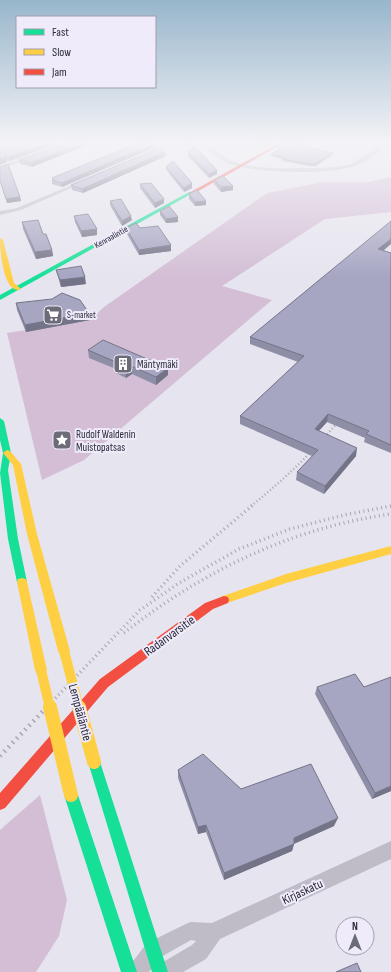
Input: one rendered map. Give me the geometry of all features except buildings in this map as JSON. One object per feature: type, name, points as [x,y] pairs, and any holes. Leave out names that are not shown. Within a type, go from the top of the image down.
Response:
[{"type":"street","points":[[0,213],[19,209],[66,188]]},
{"type":"street","name":"Kenraalintie","points":[[0,288],[15,286],[45,274],[200,188]]},
{"type":"street","points":[[0,240],[15,286]]},
{"type":"street","name":"Kenraalintie","points":[[0,298],[15,286]]},
{"type":"street","name":"Lempääläntie","points":[[0,421],[7,453],[4,470],[14,539],[41,670],[71,795],[129,972]]},
{"type":"street","name":"Lempääläntie","points":[[7,453],[17,464],[28,508],[32,534],[94,762],[160,972]]},
{"type":"street","points":[[0,516],[28,508]]},
{"type":"street","points":[[0,526],[12,523]]},
{"type":"street","name":"Radanvarsitie","points":[[0,803],[104,683],[209,606],[250,589],[391,550]]},
{"type":"street","name":"Kirjaskatu","points":[[137,972],[154,950],[190,931],[213,932],[391,850]]},
{"type":"street","points":[[165,972],[199,952],[213,932]]},
{"type":"shaded area","points":[[291,188],[391,188],[391,212],[325,219],[222,286],[272,300],[84,460],[42,480],[7,333],[90,320],[104,307],[267,193]]},
{"type":"shaded area","points":[[40,795],[67,900],[59,936],[36,972],[0,972],[0,830]]},
{"type":"railway","points":[[251,506],[299,464],[342,417]]},
{"type":"railway","points":[[152,597],[180,566],[253,505]]},
{"type":"railway","points":[[46,708],[140,610],[179,583],[239,549],[290,529],[344,515],[391,506]]},
{"type":"railway","points":[[124,633],[185,590],[217,572],[283,541],[318,530],[391,514]]},
{"type":"railway","points":[[0,756],[47,707]]},
{"type":"traffic: fast","points":[[0,298],[191,193]]},
{"type":"traffic: fast","points":[[0,421],[7,453],[4,470],[13,539],[22,582]]},
{"type":"traffic: fast","points":[[94,762],[160,972]]},
{"type":"traffic: fast","points":[[71,795],[129,972]]},
{"type":"traffic: slow","points":[[0,240],[11,284],[18,289]]},
{"type":"traffic: slow","points":[[7,453],[17,464],[32,534],[64,651]]},
{"type":"traffic: slow","points":[[224,600],[286,578],[391,550]]},
{"type":"traffic: slow","points":[[22,582],[41,670]]},
{"type":"traffic: slow","points":[[64,651],[94,762]]},
{"type":"traffic: slow","points":[[41,670],[71,795]]},
{"type":"traffic: jam","points":[[191,193],[199,188]]},
{"type":"traffic: jam","points":[[0,803],[104,683],[209,606],[224,600]]},
{"type":"place","name":"S-market","points":[[53,315]]},
{"type":"place","name":"Mäntymäki","points":[[123,364]]},
{"type":"place","name":"Rudolf Waldenin Muistopatsas","points":[[62,440]]}]
